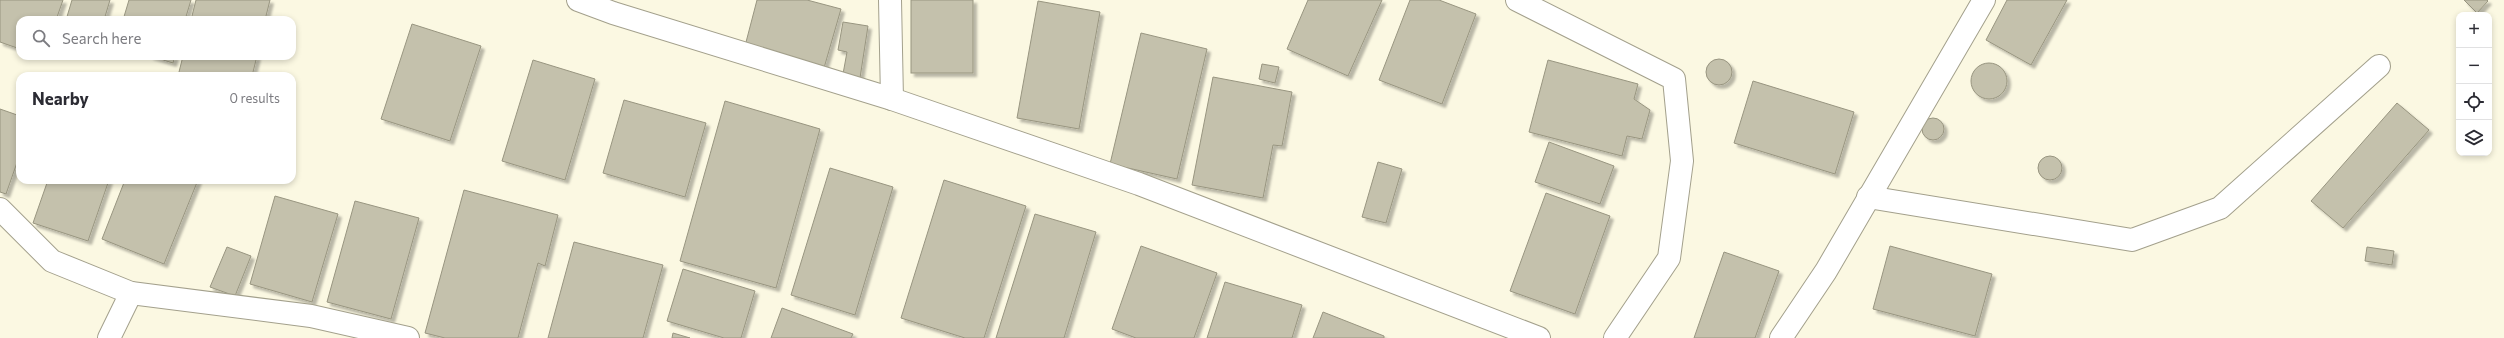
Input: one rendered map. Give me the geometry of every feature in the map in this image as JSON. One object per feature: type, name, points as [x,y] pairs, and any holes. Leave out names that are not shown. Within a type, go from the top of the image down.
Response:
[{"type":"street","points":[[578,0],[621,16],[892,99],[1138,184],[1539,338]]},
{"type":"street","points":[[890,0],[892,99]]},
{"type":"street","points":[[1517,0],[1674,79],[1682,161],[1669,258],[1615,338]]},
{"type":"street","points":[[1781,338],[1826,271],[1984,0]]},
{"type":"street","points":[[1868,197],[2132,240],[2220,208],[2379,66]]},
{"type":"street","points":[[0,208],[52,261],[131,293],[311,316],[408,338]]},
{"type":"street","points":[[109,338],[131,293]]},
{"type":"building","points":[[0,0],[63,0],[57,16],[16,16],[16,48],[0,42]]},
{"type":"building","points":[[72,0],[110,0],[105,16],[67,16]]},
{"type":"building","points":[[129,0],[191,0],[186,16],[124,16]]},
{"type":"building","points":[[196,0],[270,0],[266,16],[192,16]]},
{"type":"building","points":[[757,0],[807,0],[841,9],[824,68],[745,46]]},
{"type":"building","points":[[911,0],[973,0],[973,73],[911,73]]},
{"type":"building","points":[[1308,0],[1382,0],[1348,76],[1287,49]]},
{"type":"building","points":[[1410,0],[1439,0],[1476,14],[1442,104],[1379,80]]},
{"type":"building","points":[[2007,0],[2067,0],[2031,65],[1986,40]]},
{"type":"building","points":[[2464,0],[2488,1],[2478,12],[2476,12]]},
{"type":"building","points":[[1038,1],[1100,12],[1079,129],[1017,118]]},
{"type":"building","points":[[843,22],[868,26],[860,78],[843,74],[847,52],[838,50]]},
{"type":"building","points":[[412,24],[481,46],[450,141],[381,119]]},
{"type":"building","points":[[1141,33],[1207,49],[1177,179],[1110,164]]},
{"type":"building","points":[[1719,59],[1728,63],[1732,72],[1728,81],[1719,85],[1710,81],[1706,72],[1710,63]]},
{"type":"building","points":[[163,60],[174,60],[173,63]]},
{"type":"building","points":[[182,60],[256,60],[253,72],[179,72]]},
{"type":"building","points":[[533,60],[595,79],[565,180],[502,161]]},
{"type":"building","points":[[1548,60],[1638,84],[1634,99],[1650,110],[1642,139],[1627,136],[1622,156],[1529,132]]},
{"type":"building","points":[[1989,63],[1999,66],[2004,71],[2007,81],[2004,91],[1999,96],[1989,99],[1979,96],[1974,91],[1971,81],[1974,71],[1979,66]]},
{"type":"building","points":[[1262,64],[1279,67],[1275,83],[1259,79]]},
{"type":"building","points":[[1213,77],[1292,92],[1282,146],[1273,145],[1263,198],[1192,185]]},
{"type":"building","points":[[1753,81],[1854,112],[1835,174],[1734,143]]},
{"type":"building","points":[[624,100],[706,123],[685,197],[603,173]]},
{"type":"building","points":[[725,101],[820,129],[776,288],[680,261]]},
{"type":"building","points":[[2397,103],[2429,130],[2343,228],[2311,201]]},
{"type":"building","points":[[0,109],[16,115],[16,165],[6,194],[0,192]]},
{"type":"building","points":[[1929,118],[1937,118],[1944,125],[1944,133],[1937,140],[1929,140],[1922,133],[1922,125]]},
{"type":"building","points":[[1549,142],[1614,166],[1600,204],[1535,182]]},
{"type":"building","points":[[2050,156],[2055,157],[2061,163],[2061,173],[2055,179],[2050,180],[2045,179],[2039,173],[2038,168],[2039,163],[2045,157]]},
{"type":"building","points":[[1378,162],[1402,169],[1386,223],[1362,217]]},
{"type":"building","points":[[830,168],[893,187],[855,315],[791,295]]},
{"type":"building","points":[[944,180],[1026,206],[984,338],[965,338],[901,318]]},
{"type":"building","points":[[47,184],[108,184],[88,241],[33,223]]},
{"type":"building","points":[[123,184],[196,184],[164,264],[102,239]]},
{"type":"building","points":[[464,190],[558,215],[545,266],[538,263],[518,338],[445,338],[425,333]]},
{"type":"building","points":[[1546,193],[1610,216],[1575,314],[1510,291]]},
{"type":"building","points":[[275,196],[338,214],[312,302],[250,284]]},
{"type":"building","points":[[355,201],[419,218],[391,319],[327,302]]},
{"type":"building","points":[[1035,214],[1096,232],[1064,338],[996,338]]},
{"type":"building","points":[[574,242],[663,265],[643,338],[548,338]]},
{"type":"building","points":[[1141,246],[1217,273],[1194,338],[1136,338],[1112,329]]},
{"type":"building","points":[[1890,246],[1992,274],[1975,336],[1873,309]]},
{"type":"building","points":[[227,247],[251,256],[235,296],[210,287]]},
{"type":"building","points":[[2367,247],[2394,251],[2392,265],[2365,261]]},
{"type":"building","points":[[1724,252],[1779,271],[1755,338],[1694,338]]},
{"type":"building","points":[[683,269],[755,291],[741,338],[724,338],[667,321]]},
{"type":"building","points":[[1225,282],[1302,305],[1292,338],[1207,338]]},
{"type":"building","points":[[782,308],[853,334],[851,338],[771,338]]},
{"type":"building","points":[[1323,312],[1384,336],[1384,338],[1313,338]]},
{"type":"building","points":[[673,333],[690,338],[672,338]]}]
